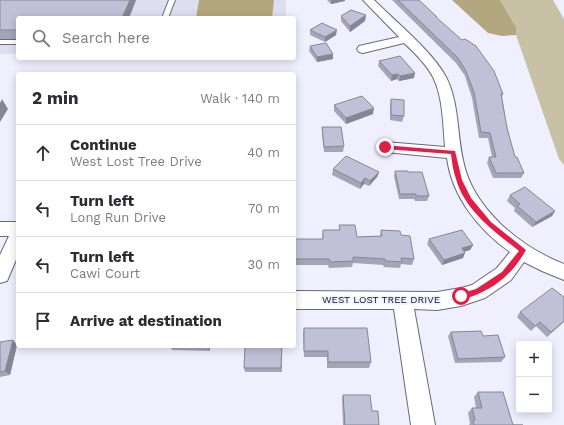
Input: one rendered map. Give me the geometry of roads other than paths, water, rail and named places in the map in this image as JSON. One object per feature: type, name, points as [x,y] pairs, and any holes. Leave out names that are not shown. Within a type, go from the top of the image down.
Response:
[{"type":"street","points":[[368,0],[430,63],[441,82],[446,98],[453,152],[459,180],[468,199],[489,224],[523,250],[536,259],[564,272]]},
{"type":"street","points":[[363,49],[407,40]]},
{"type":"street","points":[[385,147],[453,152]]},
{"type":"street","points":[[0,229],[16,229]]},
{"type":"street","points":[[0,275],[16,239]]},
{"type":"street","name":"WEST LOST TREE DRIVE","points":[[296,300],[437,301],[478,292],[504,274],[523,250]]},
{"type":"street","points":[[402,300],[423,425]]},
{"type":"lane","points":[[166,16],[172,0]]},
{"type":"lane","points":[[0,42],[16,42]]}]
